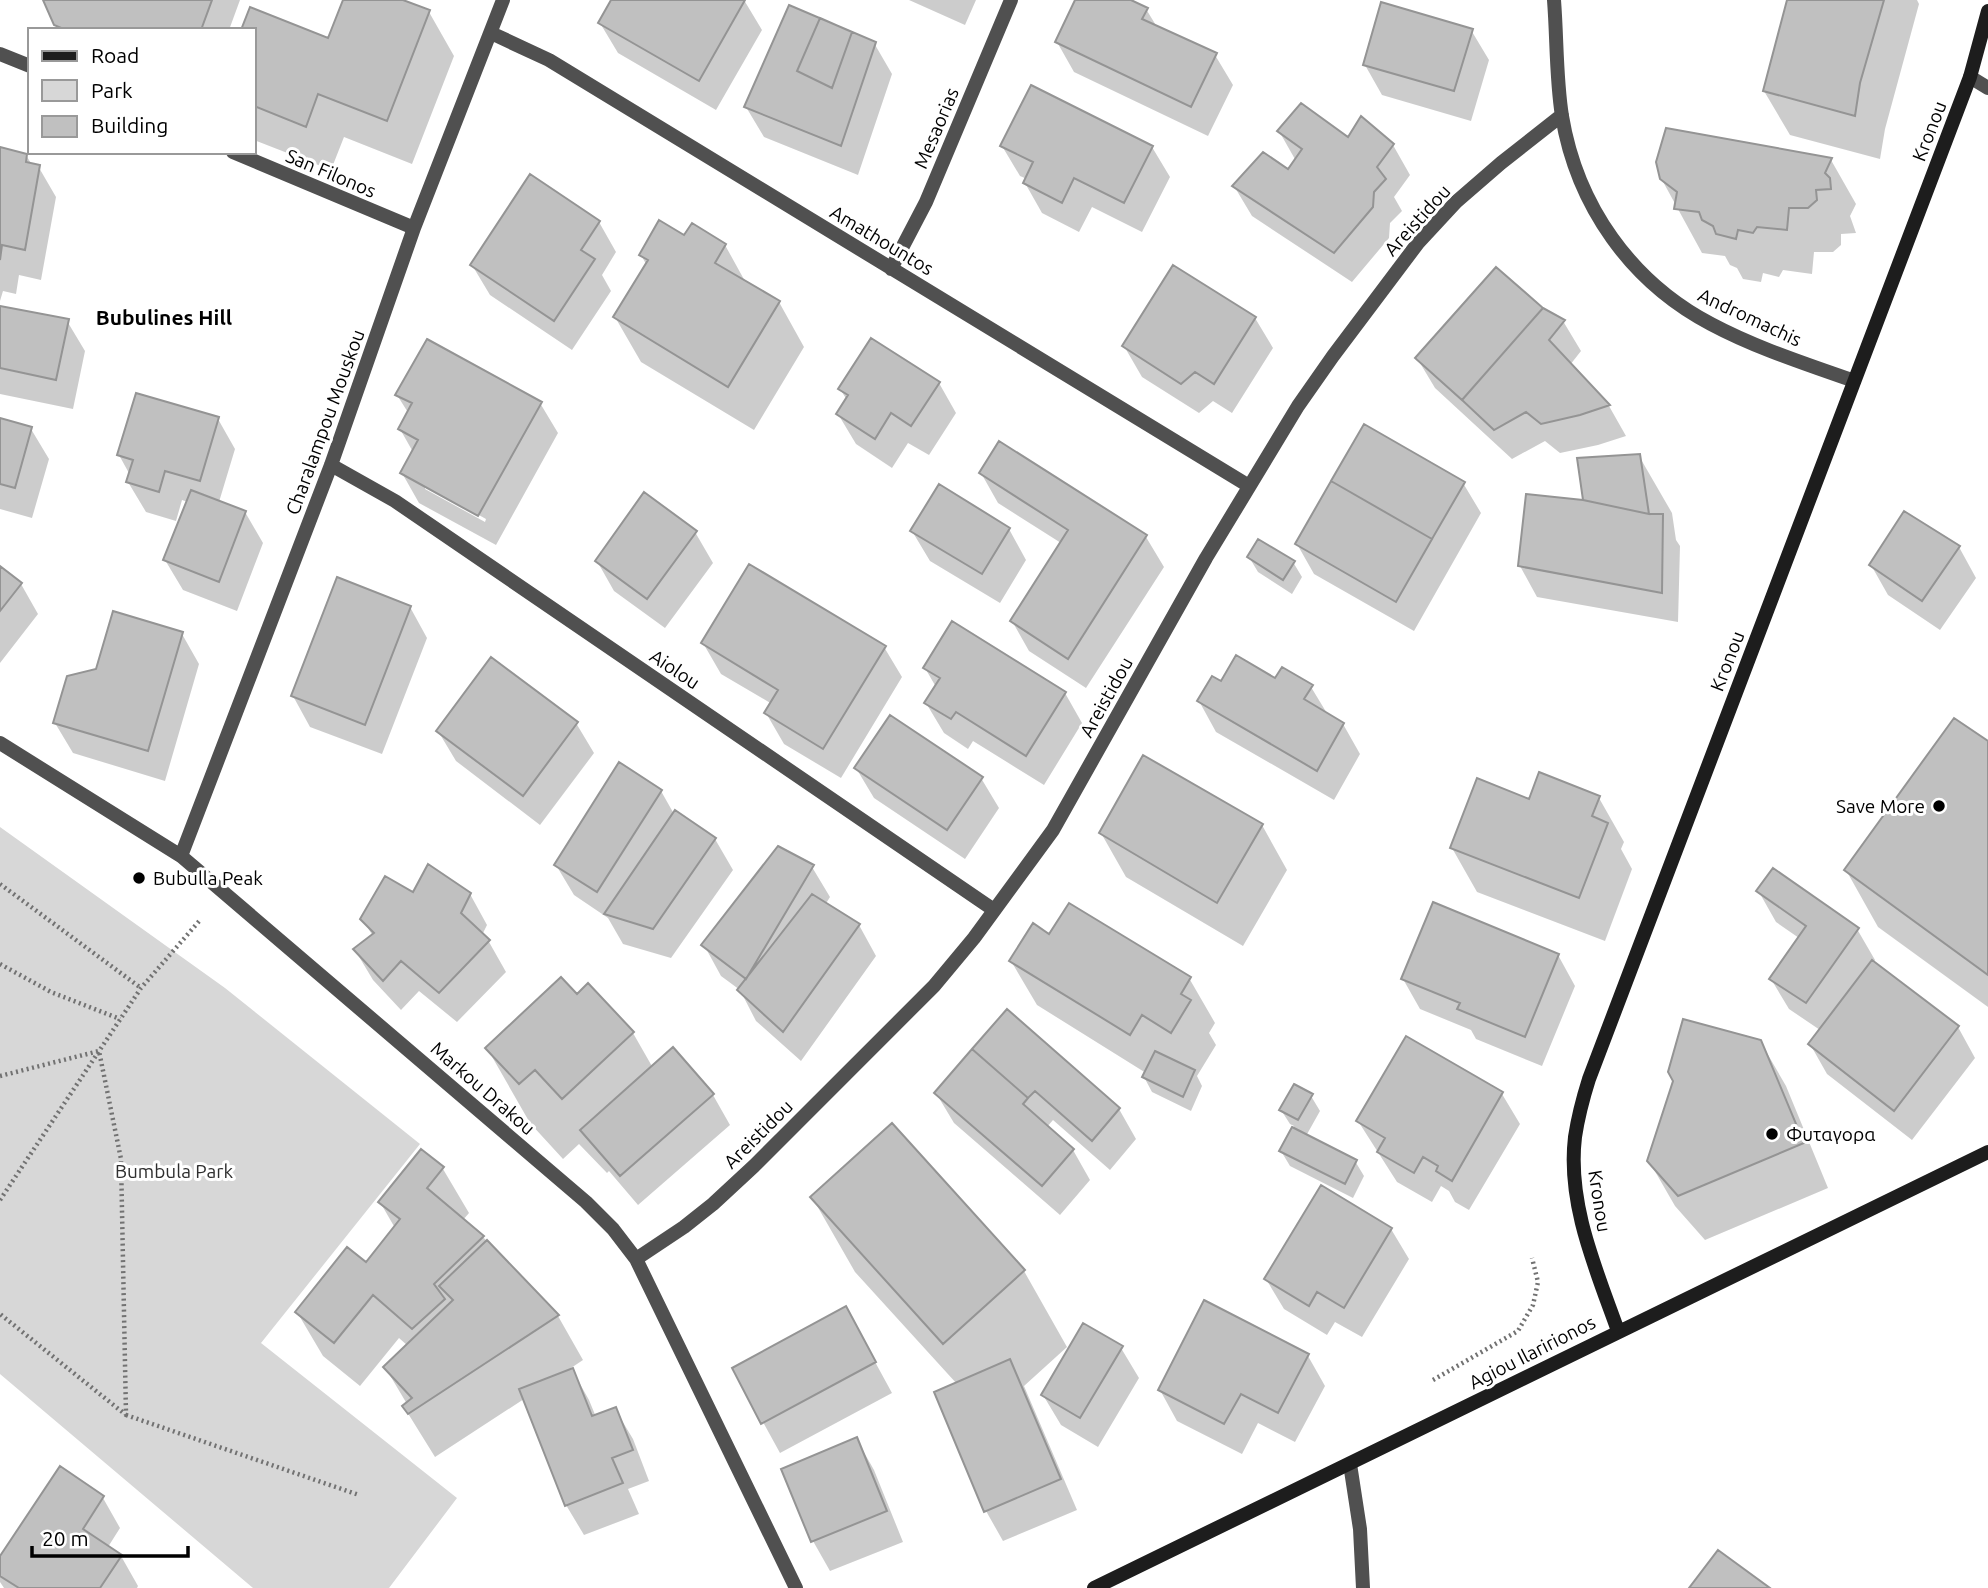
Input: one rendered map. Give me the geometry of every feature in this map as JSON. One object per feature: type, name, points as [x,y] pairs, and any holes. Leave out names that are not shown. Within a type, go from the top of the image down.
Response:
[{"type":"street","name":"Charalampou Mouskou","points":[[181,856],[331,465],[414,229],[503,0]]},
{"type":"street","name":"Mesaorias","points":[[891,269],[926,202],[1011,0]]},
{"type":"street","name":"Andromachis","points":[[1554,0],[1562,115],[1571,156],[1585,192],[1605,230],[1625,256],[1679,306],[1722,330],[1854,381]]},
{"type":"street","name":"Kronou","points":[[1618,1331],[1582,1226],[1575,1167],[1575,1139],[1580,1108],[1970,77],[1988,11]]},
{"type":"street","name":"Amathountos","points":[[491,33],[549,60],[1249,486]]},
{"type":"street","points":[[0,54],[28,65]]},
{"type":"street","points":[[1970,77],[1988,88]]},
{"type":"street","name":"Areistidou","points":[[636,1259],[694,1220],[754,1166],[934,986],[994,911],[1053,830],[1199,570],[1298,406],[1326,366],[1418,243],[1456,202],[1562,115]]},
{"type":"street","name":"San Filonos","points":[[238,154],[414,229]]},
{"type":"street","name":"Aiolou","points":[[331,465],[395,501],[994,911]]},
{"type":"street","name":"Markou Drakou","points":[[0,743],[181,856],[586,1202],[613,1229],[636,1259],[796,1588]]},
{"type":"street","name":"Agiou Ilaririonos","points":[[1094,1588],[1988,1152]]},
{"type":"street","points":[[1350,1464],[1360,1529],[1363,1588]]},
{"type":"path","points":[[0,884],[141,988]]},
{"type":"path","points":[[0,1200],[141,988],[225,892]]},
{"type":"path","points":[[0,964],[51,992],[120,1019]]},
{"type":"path","points":[[0,1076],[99,1051]]},
{"type":"path","points":[[99,1051],[121,1159],[127,1415]]},
{"type":"path","points":[[1433,1380],[1518,1331],[1533,1304],[1538,1282],[1532,1258]]},
{"type":"path","points":[[0,1314],[127,1415],[359,1495]]},
{"type":"green space","name":"Bumbula Park","points":[[0,827],[225,988],[420,1144],[261,1343],[457,1498],[389,1588],[253,1588],[0,1374]]},
{"type":"building","points":[[43,0],[212,0],[202,28],[61,28],[54,25]]},
{"type":"building","points":[[343,0],[403,0],[430,10],[387,121],[318,94],[306,127],[256,107],[256,28],[242,28],[250,7],[328,38]]},
{"type":"building","points":[[611,0],[745,0],[699,81],[598,23]]},
{"type":"building","points":[[1075,0],[1131,0],[1148,8],[1142,19],[1217,53],[1191,107],[1055,42]]},
{"type":"building","points":[[1787,0],[1884,0],[1860,83],[1855,116],[1763,91]]},
{"type":"building","points":[[1381,2],[1473,29],[1454,91],[1363,65]]},
{"type":"building","points":[[789,5],[876,42],[841,146],[744,107]]},
{"type":"building","points":[[820,18],[852,32],[832,88],[797,71]]},
{"type":"building","points":[[1031,85],[1153,146],[1124,203],[1074,178],[1062,203],[1023,183],[1033,162],[1000,146]]},
{"type":"building","points":[[1301,103],[1348,137],[1361,116],[1394,144],[1377,167],[1386,179],[1374,192],[1373,207],[1334,253],[1232,186],[1263,152],[1288,169],[1302,149],[1277,131]]},
{"type":"building","points":[[1666,128],[1832,158],[1825,173],[1830,178],[1831,189],[1816,190],[1817,200],[1808,208],[1789,208],[1787,230],[1757,227],[1753,233],[1738,230],[1736,239],[1716,234],[1713,226],[1702,220],[1699,212],[1674,209],[1677,192],[1660,179],[1656,162]]},
{"type":"building","points":[[0,147],[27,154],[26,162],[40,165],[25,250],[2,245],[0,260]]},
{"type":"building","points":[[530,174],[600,221],[581,250],[595,259],[554,321],[470,265]]},
{"type":"building","points":[[659,220],[684,235],[692,223],[726,244],[715,263],[780,301],[728,387],[613,317],[648,260],[639,255]]},
{"type":"building","points":[[1173,265],[1256,317],[1214,384],[1195,372],[1181,384],[1122,346]]},
{"type":"building","points":[[1496,267],[1543,308],[1462,400],[1415,358]]},
{"type":"building","points":[[0,306],[69,319],[56,380],[0,368]]},
{"type":"building","points":[[1543,308],[1565,320],[1549,340],[1610,405],[1541,424],[1526,412],[1494,430],[1462,400]]},
{"type":"building","points":[[871,338],[940,382],[911,426],[891,413],[875,439],[836,414],[848,395],[838,389]]},
{"type":"building","points":[[427,339],[542,402],[478,516],[400,473],[418,440],[398,429],[412,403],[395,395]]},
{"type":"building","points":[[136,393],[219,417],[200,481],[165,471],[159,492],[126,482],[133,460],[117,455]]},
{"type":"building","points":[[0,418],[32,427],[15,488],[0,484]]},
{"type":"building","points":[[1364,424],[1465,482],[1432,539],[1331,481]]},
{"type":"building","points":[[999,441],[1147,535],[1068,659],[1010,621],[1068,530],[979,473]]},
{"type":"building","points":[[1640,454],[1649,514],[1583,500],[1577,458]]},
{"type":"building","points":[[1331,481],[1432,539],[1396,602],[1295,544]]},
{"type":"building","points":[[939,484],[1010,528],[982,574],[910,531]]},
{"type":"building","points":[[191,490],[246,511],[219,582],[163,560]]},
{"type":"building","points":[[644,492],[697,531],[647,599],[595,561]]},
{"type":"building","points":[[1526,494],[1583,500],[1649,514],[1663,514],[1662,593],[1518,566]]},
{"type":"building","points":[[1904,511],[1960,546],[1922,601],[1869,565]]},
{"type":"building","points":[[1258,539],[1295,561],[1283,580],[1247,557]]},
{"type":"building","points":[[749,564],[886,646],[823,749],[764,713],[778,690],[701,643]]},
{"type":"building","points":[[0,566],[22,583],[0,611]]},
{"type":"building","points":[[337,577],[411,606],[365,725],[291,696]]},
{"type":"building","points":[[113,611],[183,632],[148,751],[53,723],[67,676],[96,669]]},
{"type":"building","points":[[952,621],[1066,692],[1026,756],[956,712],[951,719],[924,703],[940,678],[923,668]]},
{"type":"building","points":[[1236,655],[1275,678],[1282,667],[1313,685],[1304,699],[1344,723],[1317,771],[1197,701],[1212,676],[1221,681]]},
{"type":"building","points":[[491,657],[578,722],[523,796],[436,731]]},
{"type":"building","points":[[890,715],[983,777],[947,830],[854,768]]},
{"type":"building","name":"Save More","points":[[1954,718],[1988,741],[1988,975],[1844,870]]},
{"type":"building","points":[[1143,755],[1263,824],[1217,903],[1099,833]]},
{"type":"building","points":[[619,762],[662,790],[597,892],[554,865]]},
{"type":"building","points":[[1539,772],[1600,796],[1592,816],[1608,823],[1579,898],[1450,848],[1477,778],[1529,799]]},
{"type":"building","points":[[675,810],[716,838],[653,929],[604,914]]},
{"type":"building","points":[[778,846],[814,865],[746,979],[701,945]]},
{"type":"building","points":[[428,864],[471,893],[461,913],[490,940],[439,993],[401,961],[383,981],[353,949],[374,933],[360,919],[385,876],[413,892]]},
{"type":"building","points":[[1773,868],[1859,928],[1806,1003],[1769,979],[1806,926],[1756,891]]},
{"type":"building","points":[[812,894],[860,924],[783,1032],[737,990]]},
{"type":"building","points":[[1433,902],[1559,954],[1525,1037],[1457,1009],[1460,1003],[1401,979]]},
{"type":"building","points":[[1069,903],[1191,977],[1181,994],[1191,1000],[1171,1033],[1142,1015],[1130,1035],[1009,961],[1033,923],[1049,934]]},
{"type":"building","points":[[1872,960],[1959,1026],[1894,1111],[1808,1044]]},
{"type":"building","points":[[561,977],[577,994],[588,983],[634,1032],[562,1099],[535,1070],[519,1084],[485,1048]]},
{"type":"building","points":[[1007,1009],[1120,1108],[1092,1141],[1035,1091],[1028,1098],[972,1049]]},
{"type":"building","points":[[1683,1019],[1761,1040],[1804,1143],[1678,1196],[1647,1161],[1673,1081],[1668,1072]]},
{"type":"building","points":[[1406,1036],[1503,1092],[1452,1181],[1436,1171],[1438,1166],[1423,1157],[1414,1173],[1377,1152],[1385,1138],[1356,1121]]},
{"type":"building","points":[[673,1047],[714,1094],[620,1176],[580,1130]]},
{"type":"building","points":[[972,1049],[1028,1098],[1023,1104],[1074,1149],[1042,1186],[934,1093]]},
{"type":"building","points":[[1155,1051],[1195,1070],[1183,1097],[1142,1077]]},
{"type":"building","points":[[1294,1084],[1313,1094],[1298,1120],[1279,1110]]},
{"type":"building","points":[[892,1123],[1025,1270],[943,1344],[810,1197]]},
{"type":"building","points":[[1292,1127],[1357,1160],[1345,1184],[1279,1151]]},
{"type":"building","points":[[421,1149],[444,1167],[427,1188],[484,1236],[434,1284],[445,1299],[412,1329],[373,1295],[334,1343],[295,1312],[347,1247],[366,1262],[400,1219],[378,1202]]},
{"type":"building","points":[[1321,1185],[1392,1228],[1344,1308],[1317,1292],[1309,1306],[1264,1279]]},
{"type":"building","points":[[487,1240],[559,1315],[408,1414],[402,1406],[412,1398],[383,1367],[453,1300],[439,1286]]},
{"type":"building","points":[[1204,1300],[1309,1354],[1278,1413],[1241,1394],[1224,1424],[1158,1390]]},
{"type":"building","points":[[846,1306],[876,1362],[761,1424],[732,1368]]},
{"type":"building","points":[[1083,1323],[1123,1346],[1080,1418],[1041,1395]]},
{"type":"building","points":[[1010,1359],[1061,1479],[984,1512],[934,1392]]},
{"type":"building","points":[[573,1368],[592,1416],[616,1407],[633,1450],[612,1458],[623,1483],[565,1506],[519,1389]]},
{"type":"building","points":[[857,1437],[887,1511],[811,1542],[781,1469]]},
{"type":"building","points":[[60,1466],[104,1496],[83,1529],[122,1555],[100,1588],[19,1588],[0,1576],[0,1556]]},
{"type":"building","points":[[1718,1550],[1770,1588],[1689,1588]]},
{"type":"place","name":"Save More","points":[[1939,806]]},
{"type":"place","name":"Bubulla Peak","points":[[139,878]]},
{"type":"place","name":"Φυταγορα","points":[[1772,1134]]},
{"type":"district","name":"Bubulines Hill","points":[[164,317]]}]
